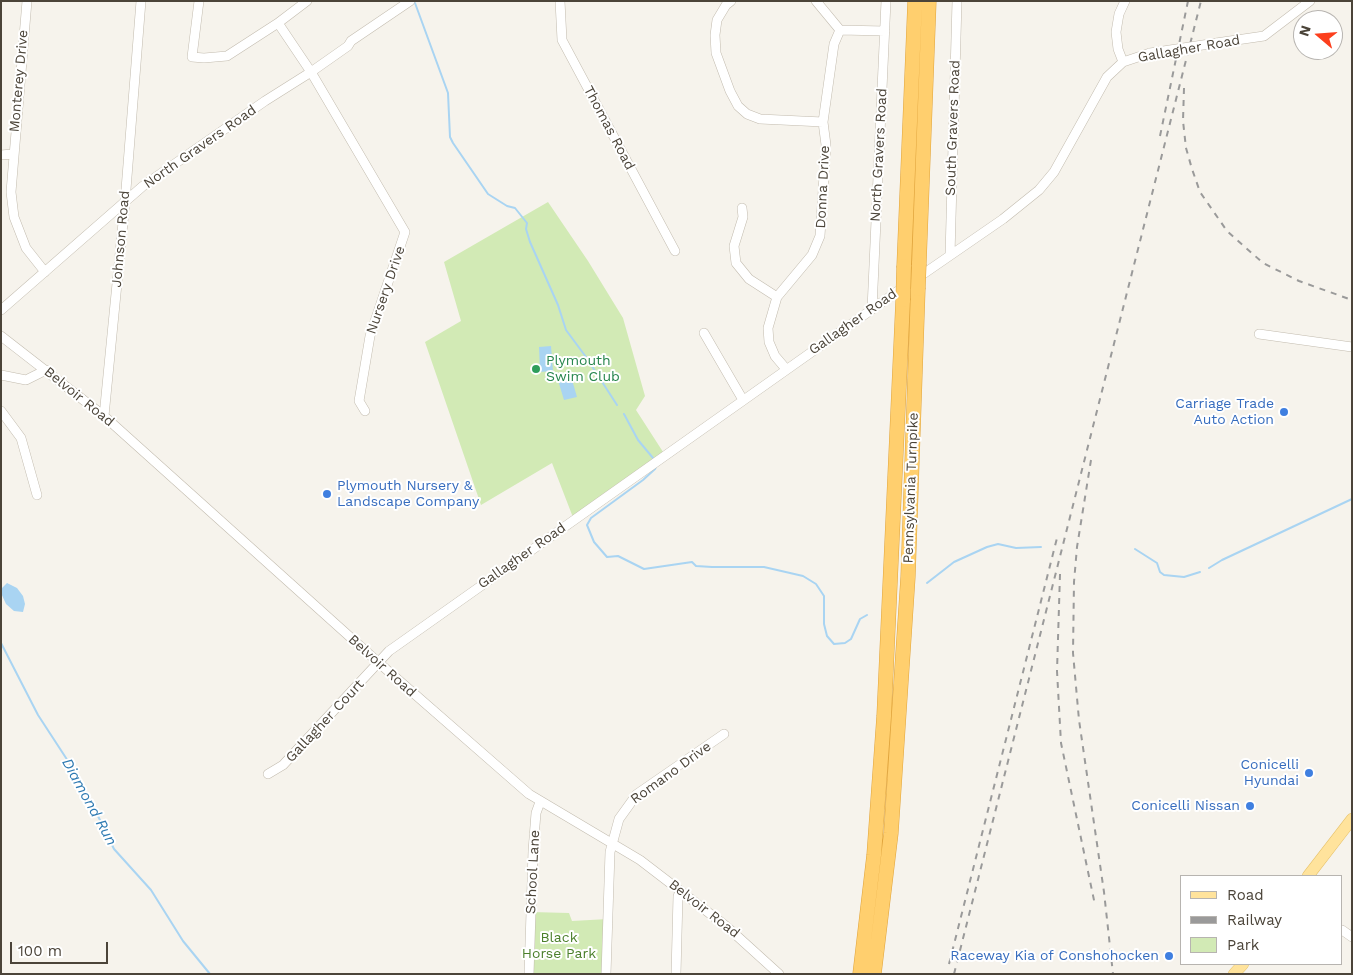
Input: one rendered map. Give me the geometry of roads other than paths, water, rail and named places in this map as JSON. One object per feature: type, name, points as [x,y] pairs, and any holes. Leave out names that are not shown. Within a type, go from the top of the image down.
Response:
[{"type":"highway","name":"Pennsylvania Turnpike","points":[[860,974],[874,855],[884,716],[915,1]]},
{"type":"highway","name":"Pennsylvania Turnpike","points":[[874,974],[891,833],[908,577],[929,1]]},
{"type":"main road","points":[[1309,875],[1352,819]]},
{"type":"street","name":"Monterey Drive","points":[[27,1],[12,154],[11,192],[14,217],[26,248],[44,272]]},
{"type":"street","name":"Johnson Road","points":[[104,416],[125,202],[141,1]]},
{"type":"street","points":[[199,1],[196,41],[192,57],[227,56],[278,23],[307,1]]},
{"type":"street","name":"North Gravers Road","points":[[1,310],[151,181],[265,101],[311,72],[348,46],[351,41],[410,1]]},
{"type":"street","name":"Thomas Road","points":[[560,1],[562,40],[675,251]]},
{"type":"street","points":[[731,1],[726,5],[717,20],[715,35],[716,53],[730,91],[738,106],[747,114],[760,118],[823,122]]},
{"type":"street","points":[[816,1],[840,30],[885,31]]},
{"type":"street","name":"North Gravers Road","points":[[872,309],[886,1]]},
{"type":"street","name":"South Gravers Road","points":[[950,255],[957,1]]},
{"type":"street","points":[[1123,62],[1118,49],[1116,32],[1119,14],[1125,1]]},
{"type":"street","name":"Gallagher Road","points":[[379,663],[389,651],[786,369],[1003,219],[1039,190],[1054,172],[1100,87],[1107,77],[1123,62],[1150,53],[1264,36],[1310,1]]},
{"type":"street","name":"Nursery Drive","points":[[278,23],[311,72],[405,232],[370,336],[359,401],[365,411]]},
{"type":"street","name":"Donna Drive","points":[[786,369],[775,356],[769,342],[768,328],[777,296],[812,255],[820,236],[826,145],[823,122],[834,44],[840,30]]},
{"type":"street","points":[[1,155],[12,154]]},
{"type":"street","points":[[742,208],[743,217],[734,246],[736,263],[749,279],[777,296]]},
{"type":"street","points":[[704,333],[743,400]]},
{"type":"street","points":[[1259,334],[1352,346]]},
{"type":"street","name":"Belvoir Road","points":[[1,336],[104,416],[379,663],[540,802],[612,843],[682,891],[744,941],[779,974]]},
{"type":"street","points":[[1,375],[26,380],[46,370]]},
{"type":"street","points":[[1,411],[20,438],[37,495]]},
{"type":"street","name":"Gallagher Court","points":[[268,774],[283,765],[379,663]]},
{"type":"street","name":"Romano Drive","points":[[606,974],[610,852],[620,819],[637,794],[724,734]]},
{"type":"street","name":"School Lane","points":[[529,974],[533,851],[536,813],[540,802]]},
{"type":"street","points":[[676,974],[678,896],[682,891]]},
{"type":"water","points":[[551,346],[553,371],[540,372],[539,347]]},
{"type":"water","points":[[570,373],[577,397],[564,400],[557,377]]},
{"type":"water","points":[[7,583],[17,588],[23,596],[25,604],[23,612],[14,611],[6,604],[1,593],[2,588]]},
{"type":"waterway","points":[[415,3],[448,93],[450,137],[453,143],[488,194],[507,206],[515,208],[527,223],[526,229],[530,242],[558,305],[566,330],[617,405]]},
{"type":"waterway","points":[[624,414],[638,440],[653,458]]},
{"type":"waterway","points":[[657,465],[643,480],[591,518],[587,525],[594,542],[607,557],[618,556],[644,569],[692,562],[696,566],[764,567],[803,576],[816,584],[824,596],[824,624],[827,636],[834,644],[845,643],[851,639],[860,619],[867,615]]},
{"type":"waterway","points":[[1209,568],[1222,560],[1352,499]]},
{"type":"waterway","points":[[927,583],[954,562],[987,547],[998,544],[1016,548],[1041,547]]},
{"type":"waterway","points":[[1135,549],[1157,563],[1160,572],[1164,575],[1184,577],[1200,572]]},
{"type":"waterway","name":"Diamond Run","points":[[1,643],[38,715],[81,781],[114,849],[151,890],[183,941],[210,974]]},
{"type":"railway","points":[[1160,136],[1188,1]]},
{"type":"railway","points":[[954,974],[1201,1]]},
{"type":"railway","points":[[1184,88],[1183,121],[1186,148],[1192,169],[1200,192],[1227,231],[1263,263],[1299,281],[1352,300]]},
{"type":"railway","points":[[1091,460],[1077,547],[1074,582],[1073,653],[1079,720],[1104,892],[1113,974]]},
{"type":"railway","points":[[949,964],[1057,538]]},
{"type":"railway","points":[[1060,574],[1057,671],[1061,743],[1095,905]]},
{"type":"place","name":"Plymouth Swim Club","points":[[536,369]]},
{"type":"place","name":"Carriage Trade Auto Action","points":[[1284,412]]},
{"type":"place","name":"Plymouth Nursery & Landscape Company","points":[[327,494]]},
{"type":"place","name":"Conicelli Hyundai","points":[[1309,773]]},
{"type":"place","name":"Conicelli Nissan","points":[[1250,806]]},
{"type":"place","name":"Raceway Kia of Conshohocken","points":[[1169,956]]},
{"type":"park label","name":"Black Horse Park","points":[[559,946]]}]
